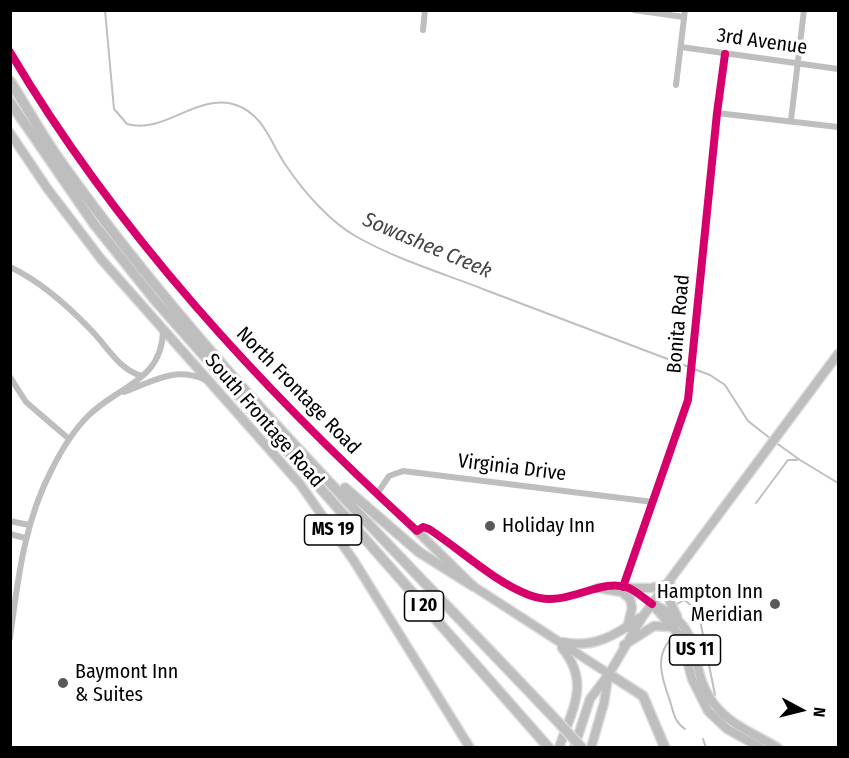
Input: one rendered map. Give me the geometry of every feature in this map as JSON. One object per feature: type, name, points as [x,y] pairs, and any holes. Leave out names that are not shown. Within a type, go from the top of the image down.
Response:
[{"type":"highway","name":"I 20","points":[[10,81],[62,164],[139,264],[232,373],[323,473],[582,747]]},
{"type":"highway","name":"I 20","points":[[10,102],[63,181],[154,299],[549,747]]},
{"type":"highway","points":[[323,473],[338,482],[426,557],[474,586]]},
{"type":"highway","points":[[609,674],[643,696],[666,747]]},
{"type":"main road","name":"South Frontage Road","points":[[10,134],[80,232],[163,332],[293,476],[322,514],[470,747]]},
{"type":"main road","points":[[574,747],[590,699],[609,674],[621,649],[643,616],[838,354]]},
{"type":"main road","points":[[417,531],[474,586],[609,674]]},
{"type":"main road","points":[[626,587],[651,588],[668,582]]},
{"type":"main road","points":[[621,649],[654,626],[677,624],[670,602],[668,582]]},
{"type":"main road","points":[[598,588],[622,592],[630,599],[632,608],[621,649]]},
{"type":"main road","name":"US 11","points":[[652,604],[690,635],[703,683],[714,703],[739,727],[778,747]]},
{"type":"main road","points":[[557,641],[585,645],[627,627],[643,616]]},
{"type":"main road","name":"US 11","points":[[677,624],[694,684],[708,711],[727,729],[760,747]]},
{"type":"main road","points":[[557,641],[572,660],[579,681],[560,747]]},
{"type":"main road","points":[[591,747],[604,704],[609,674]]},
{"type":"street","points":[[423,30],[426,10]]},
{"type":"street","points":[[633,10],[685,14],[676,85]]},
{"type":"street","points":[[791,120],[804,10]]},
{"type":"street","name":"3rd Avenue","points":[[681,47],[838,69]]},
{"type":"street","name":"North Frontage Road","points":[[10,52],[78,157],[149,252],[318,439],[417,531],[423,527],[431,530],[492,573],[530,595],[545,599],[566,598],[598,588],[626,587]]},
{"type":"street","name":"Bonita Road","points":[[626,587],[688,400],[725,54]]},
{"type":"street","points":[[717,113],[838,127]]},
{"type":"street","points":[[10,267],[41,286],[80,318],[128,370],[142,376]]},
{"type":"street","points":[[10,638],[25,538],[46,480],[69,439],[88,416],[142,376],[158,360],[163,332]]},
{"type":"street","points":[[118,394],[177,372],[188,373],[206,380]]},
{"type":"street","points":[[10,377],[26,402],[69,439]]},
{"type":"street","name":"Virginia Drive","points":[[377,494],[389,476],[403,471],[653,502]]},
{"type":"street","points":[[10,521],[29,525]]},
{"type":"street","points":[[10,534],[25,538]]},
{"type":"street","points":[[626,587],[652,604]]},
{"type":"waterway","name":"Sowashee Creek","points":[[105,10],[114,109],[127,124],[141,126],[154,124],[208,104],[236,105],[261,123],[281,158],[301,186],[327,215],[347,231],[405,260],[710,375],[725,385],[748,421],[771,439]]},
{"type":"waterway","name":"Sowashee Creek","points":[[775,442],[838,483]]},
{"type":"waterway","points":[[756,503],[788,460],[797,460]]},
{"type":"waterway","points":[[675,605],[684,600],[698,610],[715,695]]},
{"type":"waterway","points":[[674,636],[663,651],[662,676],[675,717],[685,729]]},
{"type":"waterway","points":[[703,739],[706,748]]},
{"type":"cycle path","points":[[10,52],[52,119],[145,246],[196,306],[303,422],[417,531],[423,527],[429,529],[490,574],[529,595],[543,599],[556,599],[618,585],[629,588],[652,604]]},
{"type":"cycle path","points":[[623,587],[688,400],[725,54]]},
{"type":"place","name":"Holiday Inn","points":[[490,526]]},
{"type":"place","name":"Hampton Inn Meridian","points":[[775,604]]},
{"type":"place","name":"Baymont Inn & Suites","points":[[63,683]]}]
